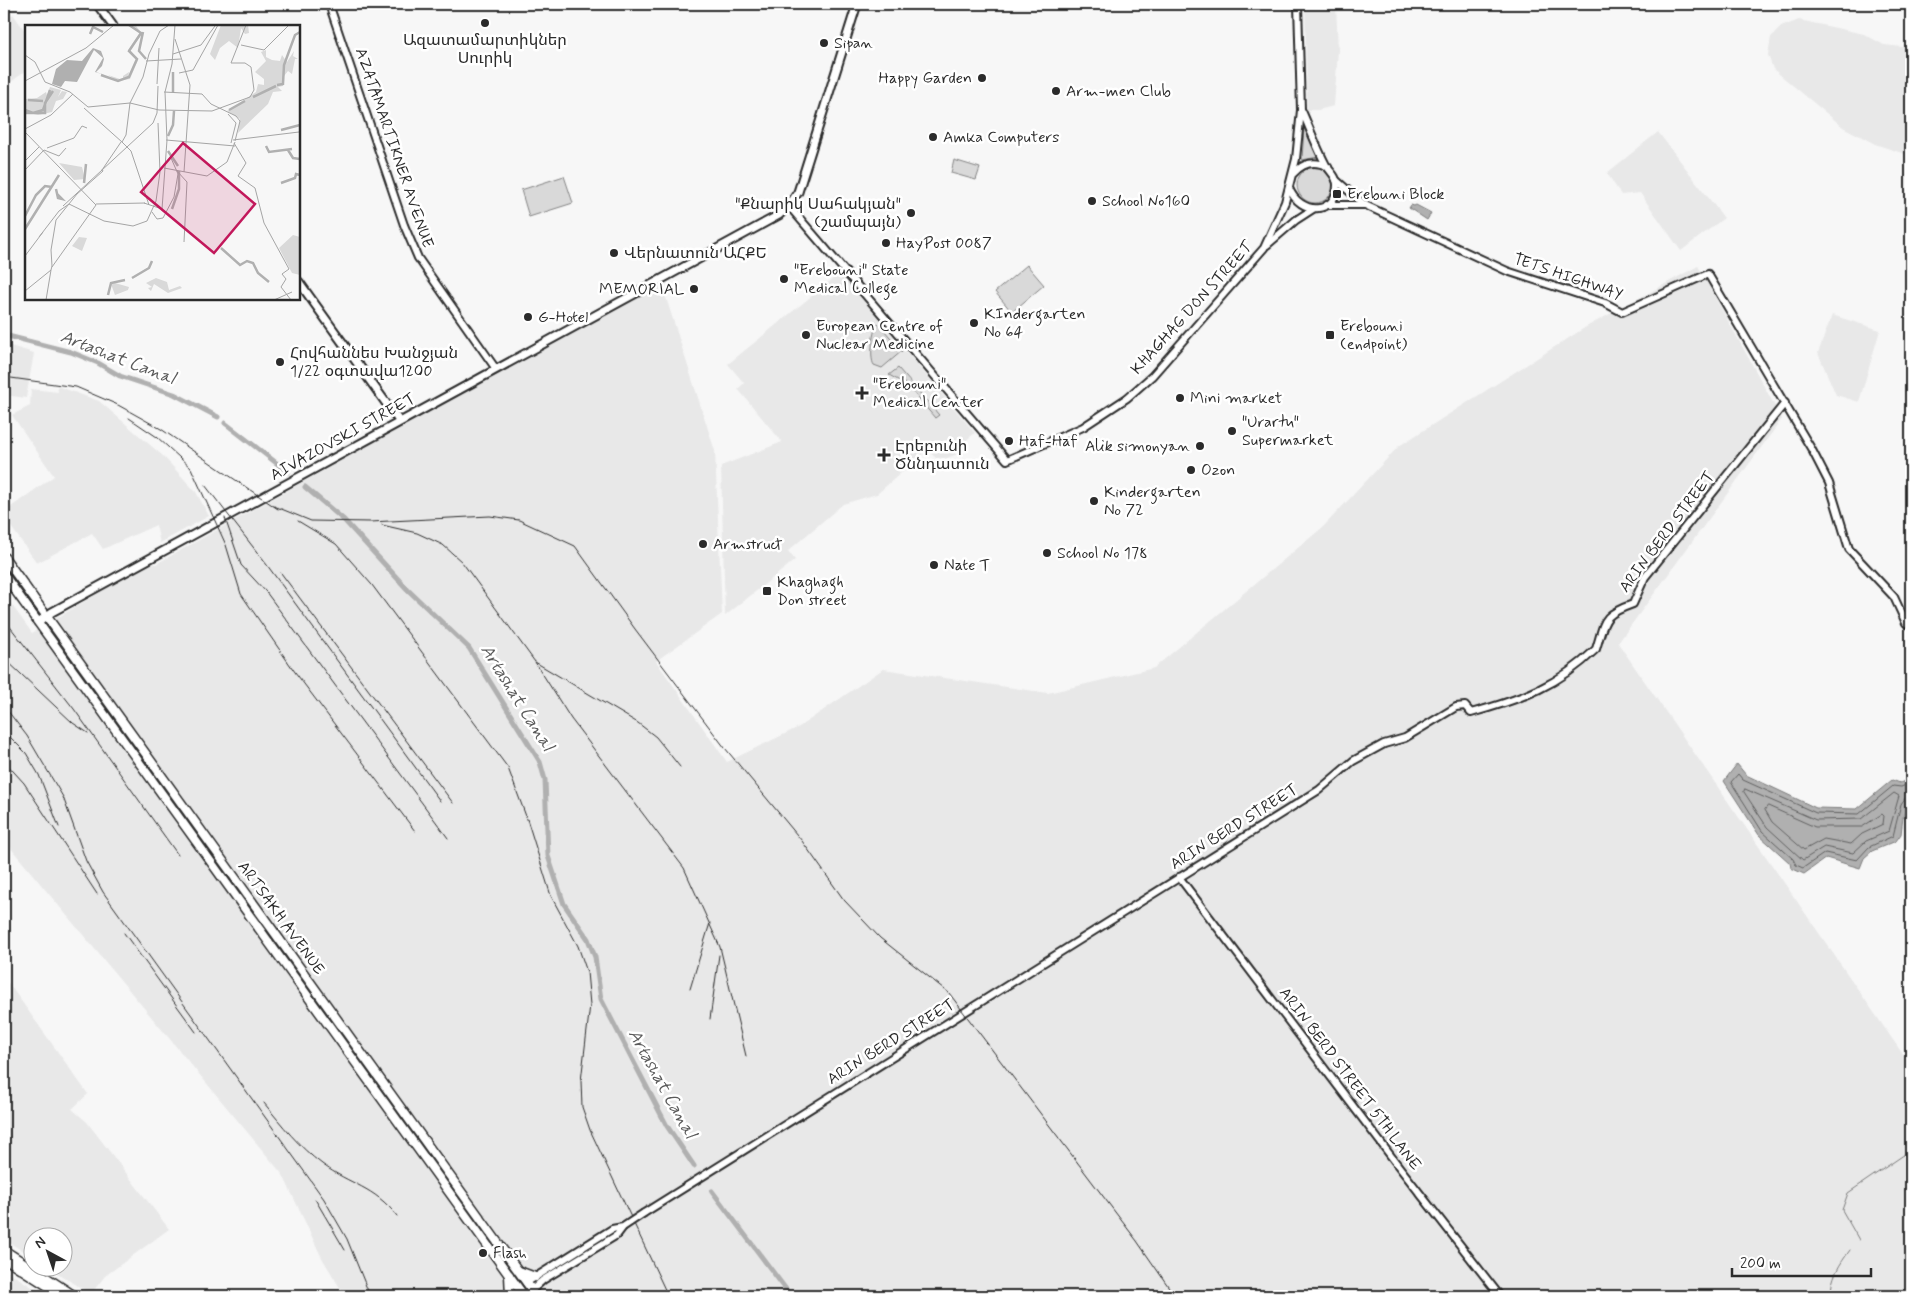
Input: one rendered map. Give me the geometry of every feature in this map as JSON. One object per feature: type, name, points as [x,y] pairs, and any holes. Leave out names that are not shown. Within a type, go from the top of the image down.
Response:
[{"type":"main road","points":[[97,4],[112,25]]},
{"type":"main road","name":"AIVAZOVSKI STREET","points":[[38,622],[399,422],[776,217],[789,206],[798,192],[857,4]]},
{"type":"main road","points":[[300,283],[399,422]]},
{"type":"main road","name":"ARTSAKH AVENUE","points":[[4,556],[533,1293]]},
{"type":"main road","name":"ARTSAKH AVENUE","points":[[4,575],[524,1296]]},
{"type":"main road","points":[[4,1250],[75,1296]]},
{"type":"main road","points":[[4,1258],[63,1296]]},
{"type":"main road","points":[[515,1268],[535,1277]]},
{"type":"main road","points":[[509,1276],[511,1296]]},
{"type":"main road","name":"ARIN BERD STREET","points":[[511,1296],[526,1283]]},
{"type":"main road","name":"ARIN BERD STREET","points":[[524,1296],[533,1293]]},
{"type":"street","name":"AZATAMARTIKNER AVENUE","points":[[329,4],[404,226],[418,258],[496,369]]},
{"type":"street","name":"KHAGHAG DON STREET","points":[[1264,248],[1285,202],[1294,173],[1301,110],[1298,4]]},
{"type":"street","points":[[1301,110],[1336,180],[1365,205]]},
{"type":"street","points":[[1294,173],[1308,163],[1316,163],[1328,167]]},
{"type":"street","points":[[1327,204],[1335,194],[1336,180]]},
{"type":"street","points":[[1290,188],[1298,203],[1313,209]]},
{"type":"street","points":[[789,206],[1007,460],[1083,427],[1127,398],[1152,376],[1264,248],[1296,220],[1313,209],[1327,204],[1365,205]]},
{"type":"street","name":"TETS HIGHWAY","points":[[1365,205],[1507,272],[1605,303],[1622,312],[1708,274],[1785,403]]},
{"type":"street","points":[[1785,403],[1830,483],[1848,550],[1894,598],[1906,623],[1911,626]]},
{"type":"street","name":"ARIN BERD STREET","points":[[533,1293],[543,1280],[617,1235],[623,1227],[1319,790],[1353,761],[1384,744],[1405,738],[1456,707],[1465,706],[1471,713],[1492,707],[1554,683],[1578,667],[1596,649],[1599,634],[1605,622],[1615,610],[1633,604],[1646,577],[1785,403]]},
{"type":"street","name":"ARIN BERD STREET 5TH LANE","points":[[1179,877],[1400,1168],[1500,1296]]},
{"type":"street","name":"ARIN BERD STREET","points":[[526,1283],[612,1229],[623,1227]]},
{"type":"shaded area","points":[[1305,4],[1336,4],[1338,50],[1334,106],[1318,110],[1307,110]]},
{"type":"shaded area","points":[[13,14],[25,31],[25,72],[4,87],[4,22]]},
{"type":"shaded area","points":[[1799,20],[1864,34],[1884,45],[1911,48],[1911,156],[1875,144],[1843,127],[1773,69],[1768,55],[1771,37],[1781,27]]},
{"type":"shaded area","points":[[1304,128],[1318,157],[1302,160]]},
{"type":"shaded area","points":[[1658,132],[1724,218],[1681,251],[1640,193],[1621,195],[1607,173]]},
{"type":"shaded area","points":[[954,160],[980,168],[976,180],[951,173]]},
{"type":"shaded area","points":[[1315,167],[1322,168],[1328,172],[1332,178],[1332,192],[1328,198],[1322,202],[1315,203],[1308,202],[1302,198],[1298,192],[1297,185],[1298,178],[1302,172],[1308,168]]},
{"type":"shaded area","points":[[564,176],[573,203],[529,217],[521,190]]},
{"type":"shaded area","points":[[1027,265],[1044,285],[1012,312],[995,292]]},
{"type":"shaded area","points":[[1698,266],[1782,419],[1618,643],[1911,1066],[1911,1296],[524,1296],[518,1289],[505,1296],[345,1296],[322,1258],[283,1175],[4,840],[4,594],[32,633],[150,562],[156,564],[661,282],[715,451],[722,614],[656,661],[727,762],[799,727],[883,669],[1048,693],[1154,668],[1323,527],[1399,446],[1586,327]]},
{"type":"shaded area","points":[[840,273],[975,433],[964,442],[957,454],[947,458],[936,458],[927,450],[877,494],[843,504],[788,551],[795,560],[725,616],[721,466],[782,442],[738,389],[744,383],[728,364]]},
{"type":"shaded area","points":[[1832,315],[1880,330],[1859,402],[1836,395],[1818,353]]},
{"type":"shaded area","points":[[878,323],[902,351],[882,368],[874,365],[872,356],[873,336]]},
{"type":"shaded area","points":[[4,344],[34,353],[26,398],[4,395]]},
{"type":"shaded area","points":[[898,368],[939,415],[935,418],[907,385],[889,375]]},
{"type":"shaded area","points":[[57,386],[99,401],[163,456],[196,492],[209,516],[160,543],[156,525],[103,549],[92,533],[37,563],[4,517],[4,512],[54,476],[12,415],[30,406],[31,389],[58,392]]},
{"type":"shaded area","points":[[4,977],[88,1094],[72,1109],[87,1122],[169,1229],[105,1276],[91,1294],[65,1278],[72,1278],[72,1228],[22,1228],[22,1251],[4,1239]]},
{"type":"shaded area","points":[[4,1269],[46,1296],[4,1296]]},
{"type":"water","points":[[1411,205],[1416,205],[1431,213],[1427,220],[1409,208]]},
{"type":"water","points":[[1737,764],[1746,775],[1816,808],[1857,809],[1892,780],[1900,783],[1909,779],[1911,765],[1911,798],[1903,817],[1901,834],[1896,841],[1872,851],[1864,858],[1860,868],[1826,858],[1804,874],[1791,868],[1790,863],[1759,835],[1724,781]]},
{"type":"waterway","name":"Artashat Canal","points":[[4,335],[71,352],[98,363],[120,376],[174,394],[218,417]]},
{"type":"waterway","name":"Artashat Canal","points":[[225,423],[288,472]]},
{"type":"waterway","name":"Artashat Canal","points":[[305,487],[344,520],[408,590],[469,648],[540,762],[545,780],[548,856],[564,904],[588,939],[595,957],[601,999],[667,1126],[694,1166]]},
{"type":"waterway","points":[[1859,1240],[1842,1210],[1848,1193],[1911,1150]]},
{"type":"waterway","name":"Artashat Canal","points":[[712,1191],[791,1296]]},
{"type":"waterway","points":[[1831,1296],[1834,1277],[1850,1250]]},
{"type":"railway","points":[[11,378],[76,387],[118,405],[161,429],[278,509]]},
{"type":"railway","points":[[129,418],[157,437],[191,468],[226,545],[241,594],[295,672],[415,831]]},
{"type":"railway","points":[[205,485],[267,565],[440,801]]},
{"type":"railway","points":[[274,506],[311,521],[370,522],[490,516],[519,520],[575,546],[725,748],[802,841],[844,900],[880,938],[949,993],[1137,1241],[1175,1296]]},
{"type":"railway","points":[[225,518],[241,565],[266,592],[448,838]]},
{"type":"railway","points":[[298,521],[336,544],[372,585],[508,768],[527,819],[551,896],[578,946],[587,972],[590,1005],[581,1081],[582,1107],[590,1130],[668,1296]]},
{"type":"railway","points":[[382,525],[417,533],[443,545],[462,562],[535,662],[638,723],[656,737],[680,767]]},
{"type":"railway","points":[[281,573],[453,803]]},
{"type":"railway","points":[[4,619],[74,709],[178,855]]},
{"type":"railway","points":[[4,658],[73,723],[88,733]]},
{"type":"railway","points":[[535,662],[571,719],[684,868],[720,947],[746,1056]]},
{"type":"railway","points":[[4,706],[27,736],[63,797],[86,861],[103,892],[324,1199],[347,1239],[370,1296]]},
{"type":"railway","points":[[4,731],[26,753],[39,775],[59,827]]},
{"type":"railway","points":[[4,761],[24,783],[97,894]]},
{"type":"railway","points":[[4,775],[7,778]]},
{"type":"railway","points":[[690,989],[710,923]]},
{"type":"railway","points":[[124,933],[196,1032]]},
{"type":"railway","points":[[710,1019],[719,955]]},
{"type":"railway","points":[[264,1103],[291,1135],[322,1164],[380,1198],[397,1216]]},
{"type":"railway","points":[[315,1199],[345,1250]]},
{"type":"place","name":"Ազատամարտիկներ Սուրիկ","points":[[485,23]]},
{"type":"place","name":"Sipan","points":[[824,43]]},
{"type":"place","name":"Happy Garden","points":[[982,78]]},
{"type":"place","name":"Arm-men Club","points":[[1056,91]]},
{"type":"place","name":"Amka Computers","points":[[933,137]]},
{"type":"place","name":"Erebuni Block","points":[[1337,194]]},
{"type":"place","name":"School No160","points":[[1092,201]]},
{"type":"place","name":"\"Քնարիկ Սահակյան\" (շամպայն)","points":[[911,213]]},
{"type":"place","name":"HayPost 0087","points":[[886,243]]},
{"type":"place","name":"Վերնատուն ԱՀՔԵ","points":[[614,253]]},
{"type":"place","name":"\"Erebouni\" State Medical College","points":[[784,279]]},
{"type":"place","name":"MEMORIAL","points":[[694,289]]},
{"type":"place","name":"G-Hotel","points":[[528,317]]},
{"type":"place","name":"KIndergarten No 64","points":[[974,323]]},
{"type":"place","name":"European Centre of Nuclear Medicine","points":[[806,335]]},
{"type":"place","name":"Erebouni (endpoint)","points":[[1330,335]]},
{"type":"place","name":"Հովհաննես Խանջյան 1/22 օգտավա1200","points":[[280,362]]},
{"type":"place","name":"\"Erebouni\" Medical Center","points":[[862,393]]},
{"type":"place","name":"Mini market","points":[[1180,398]]},
{"type":"place","name":"\"Urartu\" Supermarket","points":[[1232,431]]},
{"type":"place","name":"Haf-Haf","points":[[1009,441]]},
{"type":"place","name":"Alik simonyan","points":[[1200,446]]},
{"type":"place","name":"Էրեբունի Ծննդատուն","points":[[884,455]]},
{"type":"place","name":"Ozon","points":[[1191,470]]},
{"type":"place","name":"Kindergarten No 72","points":[[1094,501]]},
{"type":"place","name":"Armstruct","points":[[703,544]]},
{"type":"place","name":"School No 178","points":[[1047,553]]},
{"type":"place","name":"Nate T","points":[[934,565]]},
{"type":"place","name":"Khaghagh Don street","points":[[767,591]]},
{"type":"place","name":"Flash","points":[[483,1253]]}]
